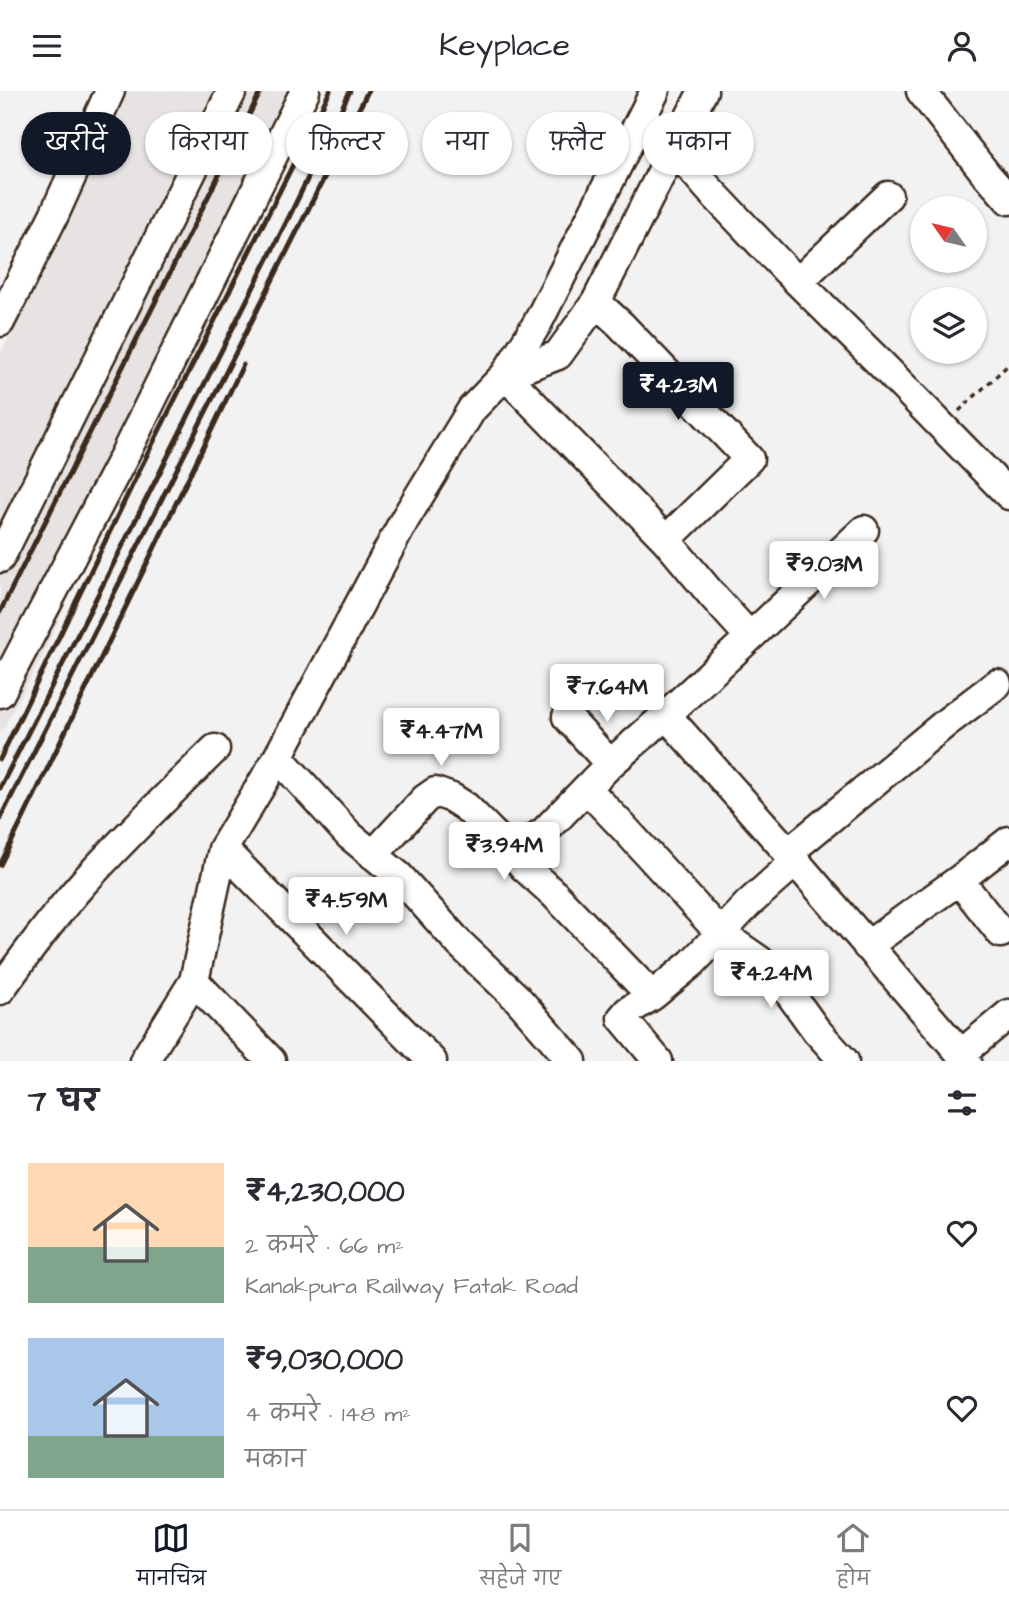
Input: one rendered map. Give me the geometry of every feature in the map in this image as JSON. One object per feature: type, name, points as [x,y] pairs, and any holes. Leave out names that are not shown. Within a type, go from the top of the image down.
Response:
[{"type":"street","points":[[0,558],[232,91]]},
{"type":"street","points":[[0,693],[121,462],[305,91]]},
{"type":"street","points":[[156,1056],[194,981],[223,849],[278,757],[405,519],[472,409],[505,375],[537,324],[655,91]]},
{"type":"street","points":[[692,112],[703,91]]},
{"type":"street","points":[[921,91],[1009,200]]},
{"type":"street","points":[[0,322],[54,215],[99,95]]},
{"type":"street","points":[[505,375],[558,355],[596,302],[661,175]]},
{"type":"street","points":[[697,175],[798,282],[1009,495]]},
{"type":"street","points":[[798,282],[888,196]]},
{"type":"street","points":[[596,302],[749,459],[666,540]]},
{"type":"street","points":[[505,375],[666,540],[750,637]]},
{"type":"street","points":[[513,855],[545,831],[610,764],[864,530]]},
{"type":"street","points":[[658,1061],[622,1018],[628,1011],[652,996],[692,963],[792,857],[947,722],[997,684]]},
{"type":"street","points":[[666,715],[964,1058],[1009,1014]]},
{"type":"street","points":[[567,716],[610,764]]},
{"type":"street","points":[[0,990],[81,885],[215,748]]},
{"type":"street","points":[[278,757],[349,835],[399,876],[459,943],[517,998],[572,1061]]},
{"type":"street","points":[[587,789],[720,933],[759,960],[785,986],[844,1061]]},
{"type":"street","points":[[373,855],[425,799],[435,792],[452,798],[466,807],[554,894],[652,996]]},
{"type":"street","points":[[867,946],[1009,841]]},
{"type":"street","points":[[223,849],[432,1061]]},
{"type":"street","points":[[959,880],[1001,933]]},
{"type":"street","points":[[194,981],[271,1061]]},
{"type":"path","points":[[943,427],[1009,364]]},
{"type":"shaded area","points":[[128,91],[323,91],[312,112],[286,112],[286,161],[199,323],[75,582],[42,658],[0,734],[0,355],[46,267],[89,175],[131,175],[131,112],[118,112]]},
{"type":"railway","points":[[0,612],[261,91]]},
{"type":"railway","points":[[0,759],[141,467],[330,91]]},
{"type":"railway","points":[[0,788],[350,91]]},
{"type":"railway","points":[[0,819],[368,91]]},
{"type":"railway","points":[[0,865],[243,365]]}]
